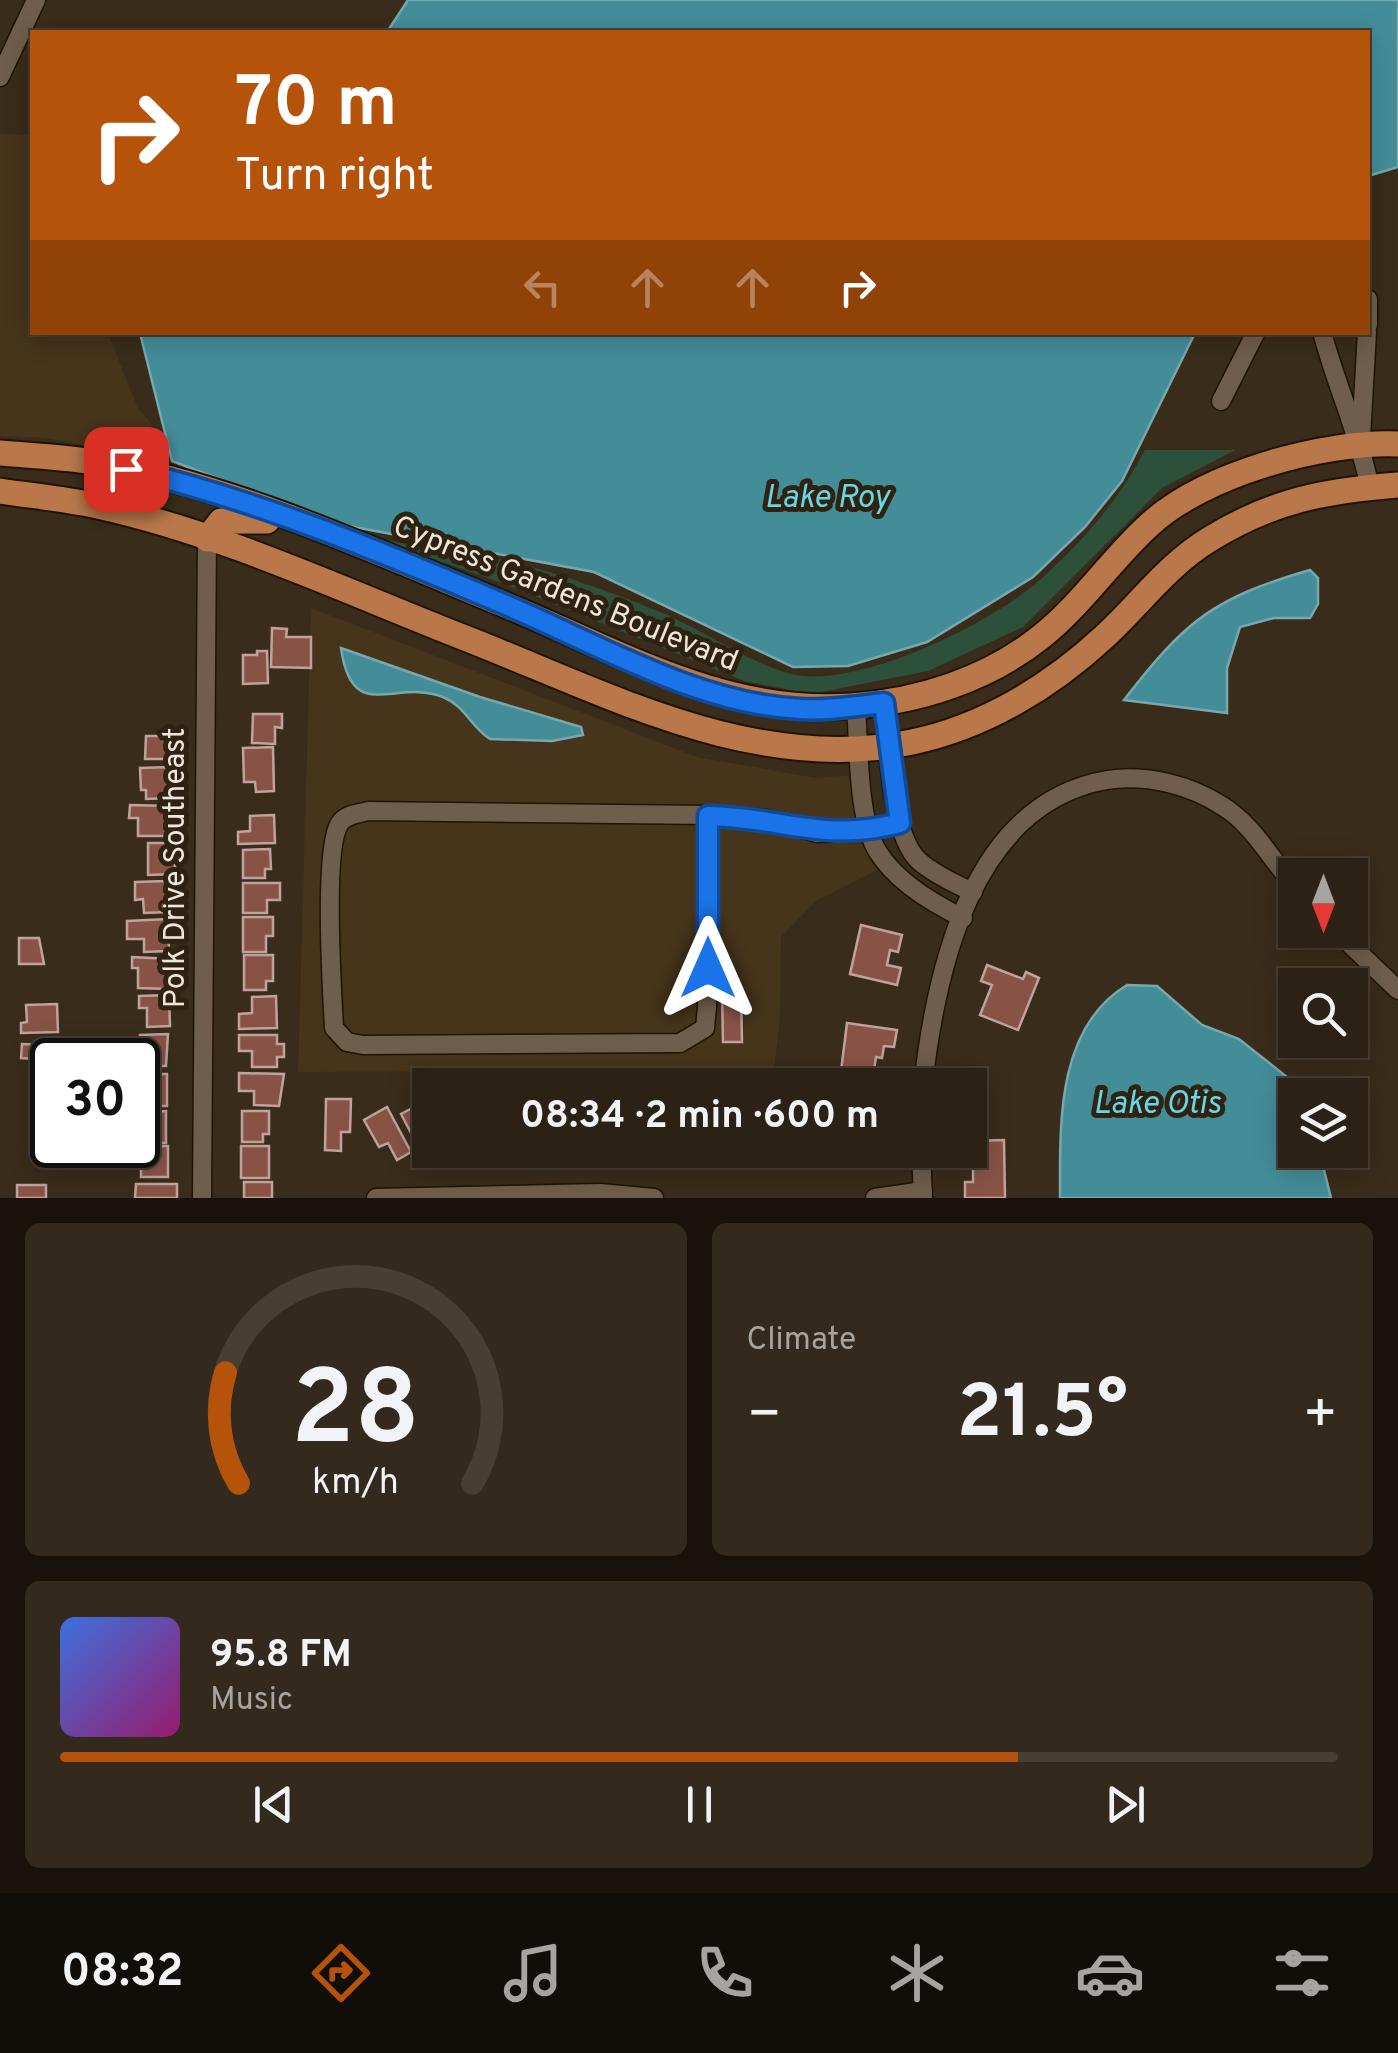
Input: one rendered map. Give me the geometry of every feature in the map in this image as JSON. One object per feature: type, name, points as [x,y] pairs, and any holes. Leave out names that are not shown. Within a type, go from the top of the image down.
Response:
[{"type":"main road","name":"Cypress Gardens Boulevard","points":[[0,453],[99,463],[180,482],[311,528],[664,673],[744,701],[800,710],[884,703],[976,678],[1042,637],[1150,524],[1213,486],[1276,460],[1361,444],[1398,444]]},
{"type":"main road","points":[[0,491],[99,506],[207,539],[677,721],[765,744],[827,751],[912,742],[981,720],[1045,686],[1105,636],[1156,580],[1208,540],[1269,508],[1302,497],[1398,486]]},
{"type":"main road","points":[[207,539],[222,521],[250,518],[311,528]]},
{"type":"street","points":[[0,77],[36,0]]},
{"type":"street","points":[[1222,401],[1255,335]]},
{"type":"street","points":[[1323,335],[1339,394],[1361,444],[1370,488]]},
{"type":"street","points":[[1361,444],[1367,335]]},
{"type":"street","name":"Polk Drive Southeast","points":[[202,1198],[207,539]]},
{"type":"street","points":[[884,703],[900,823],[916,858],[973,892]]},
{"type":"street","points":[[856,706],[877,852],[918,892],[963,918]]},
{"type":"street","points":[[925,1068],[928,1036],[948,958],[973,892],[1010,830],[1038,806],[1093,783],[1137,778],[1180,786],[1225,807],[1278,864]]},
{"type":"street","points":[[708,816],[707,1007],[705,1028],[693,1037],[680,1043],[382,1045],[348,1042],[334,1028],[332,855],[338,826],[347,816],[368,812],[708,816],[768,820],[816,832],[871,831],[900,823]]},
{"type":"street","points":[[1354,948],[1398,990]]},
{"type":"street","points":[[874,1198],[923,1194],[922,1168]]},
{"type":"street","points":[[376,1198],[600,1194],[654,1198]]},
{"type":"shaded area","points":[[0,134],[30,135],[30,335],[109,335],[138,409],[151,423],[160,460],[46,438],[0,436]]},
{"type":"shaded area","points":[[311,608],[697,757],[816,778],[855,775],[861,823],[817,824],[744,808],[368,803],[333,819],[324,853],[326,1028],[363,1053],[683,1051],[709,1035],[715,824],[766,827],[815,840],[866,839],[879,869],[816,901],[781,937],[780,1018],[774,1068],[412,1068],[412,1072],[298,1072]],"holes":[[[342,648],[480,697],[581,727],[552,741],[490,739],[450,700],[426,691],[378,696]]]},
{"type":"shaded area","points":[[369,820],[700,824],[698,1023],[679,1035],[351,1035],[341,1025],[339,855],[344,830]]},
{"type":"green space","points":[[1145,450],[1235,450],[1162,488],[1023,627],[928,671],[811,694],[744,681],[505,584],[374,538],[499,559],[552,573],[660,612],[776,669],[818,676],[886,663],[922,649],[991,615],[1019,596],[1086,535],[1124,486]]},
{"type":"water","points":[[408,0],[1398,0],[1398,167],[1370,175],[1370,30],[388,30]]},
{"type":"water","name":"Lake Roy","points":[[140,335],[1194,335],[1122,481],[1085,527],[1033,577],[927,642],[848,666],[793,667],[594,572],[338,524],[172,461]]},
{"type":"water","points":[[1310,570],[1318,578],[1318,604],[1310,618],[1274,618],[1240,627],[1227,668],[1227,713],[1124,700],[1165,650],[1204,616],[1249,591]]},
{"type":"water","points":[[341,648],[480,697],[581,727],[583,735],[552,741],[490,739],[443,697],[408,692],[365,693],[355,686],[347,672]]},
{"type":"water","name":"Lake Otis","points":[[1127,985],[1157,986],[1202,1025],[1239,1039],[1288,1078],[1278,1078],[1278,1168],[1324,1168],[1331,1198],[1060,1198],[1060,1140],[1067,1080],[1087,1026],[1104,1003]]},
{"type":"building","points":[[272,628],[287,629],[286,637],[311,637],[311,668],[271,667]]},
{"type":"building","points":[[257,651],[267,651],[268,683],[243,684],[243,655],[257,655]]},
{"type":"building","points":[[253,714],[282,714],[282,728],[275,727],[275,744],[252,743]]},
{"type":"building","points":[[146,736],[171,736],[171,759],[145,759]]},
{"type":"building","points":[[273,747],[274,791],[256,792],[255,782],[244,782],[243,748]]},
{"type":"building","points":[[170,767],[171,798],[146,799],[146,790],[141,790],[140,768]]},
{"type":"building","points":[[130,805],[170,806],[170,836],[138,836],[138,818],[129,818]]},
{"type":"building","points":[[274,815],[275,843],[238,844],[238,832],[250,831],[250,816]]},
{"type":"building","points":[[148,843],[172,843],[176,874],[148,875]]},
{"type":"building","points":[[270,849],[271,869],[265,869],[265,878],[243,878],[243,850]]},
{"type":"building","points":[[167,881],[168,912],[144,913],[143,899],[135,900],[135,882]]},
{"type":"building","points":[[243,883],[280,883],[280,900],[267,900],[267,913],[243,913]]},
{"type":"building","points":[[243,917],[273,917],[273,936],[266,936],[266,952],[243,952]]},
{"type":"building","points":[[168,919],[169,951],[144,952],[144,939],[127,939],[127,921]]},
{"type":"building","points":[[861,925],[902,935],[898,952],[890,950],[887,965],[901,968],[897,985],[850,974]]},
{"type":"building","points":[[19,938],[39,938],[44,964],[19,964]]},
{"type":"building","points":[[244,955],[273,955],[273,981],[266,981],[266,990],[244,990]]},
{"type":"building","points":[[132,957],[169,959],[168,989],[138,988],[138,968],[132,968]]},
{"type":"building","points":[[987,965],[1023,979],[1026,972],[1039,978],[1018,1030],[980,1015],[992,985],[981,981]]},
{"type":"building","points":[[722,993],[741,993],[742,1042],[723,1042]]},
{"type":"building","points":[[169,995],[170,1026],[147,1027],[147,1008],[139,1008],[139,996]]},
{"type":"building","points":[[276,996],[277,1028],[239,1029],[239,1014],[252,1013],[252,997]]},
{"type":"building","points":[[57,1004],[58,1032],[21,1033],[21,1023],[27,1022],[26,1005]]},
{"type":"building","points":[[847,1023],[897,1030],[894,1047],[884,1046],[882,1058],[876,1057],[874,1068],[841,1068]]},
{"type":"building","points":[[168,1034],[166,1066],[160,1066],[160,1038],[140,1035]]},
{"type":"building","points":[[239,1035],[277,1035],[277,1044],[284,1044],[284,1057],[277,1057],[277,1067],[252,1067],[252,1051],[239,1051]]},
{"type":"building","points":[[22,1044],[30,1044],[30,1059],[21,1058]]},
{"type":"building","points":[[239,1073],[284,1074],[279,1106],[254,1105],[254,1091],[239,1091]]},
{"type":"building","points":[[160,1074],[167,1074],[167,1106],[160,1106]]},
{"type":"building","points":[[326,1099],[351,1099],[350,1132],[341,1132],[341,1151],[325,1150]]},
{"type":"building","points":[[387,1107],[411,1152],[397,1160],[388,1143],[379,1147],[364,1120]]},
{"type":"building","points":[[412,1108],[412,1135],[401,1114]]},
{"type":"building","points":[[160,1111],[166,1111],[166,1143],[160,1143]]},
{"type":"building","points":[[242,1111],[269,1111],[269,1134],[263,1134],[263,1142],[242,1142]]},
{"type":"building","points":[[987,1140],[1004,1140],[1005,1198],[965,1198],[965,1182],[973,1182],[973,1168],[987,1168]]},
{"type":"building","points":[[160,1146],[168,1146],[168,1177],[141,1177],[141,1168],[160,1168]]},
{"type":"building","points":[[241,1146],[269,1146],[269,1178],[241,1178]]},
{"type":"building","points":[[244,1182],[272,1182],[272,1198],[244,1198]]},
{"type":"building","points":[[136,1184],[177,1184],[177,1198],[135,1198]]},
{"type":"building","points":[[17,1185],[46,1185],[46,1198],[17,1198]]},
{"type":"route","points":[[126,469],[180,482],[311,528],[664,673],[744,701],[800,710],[884,703],[900,823],[871,831],[816,832],[744,816],[708,816],[708,968]]}]
